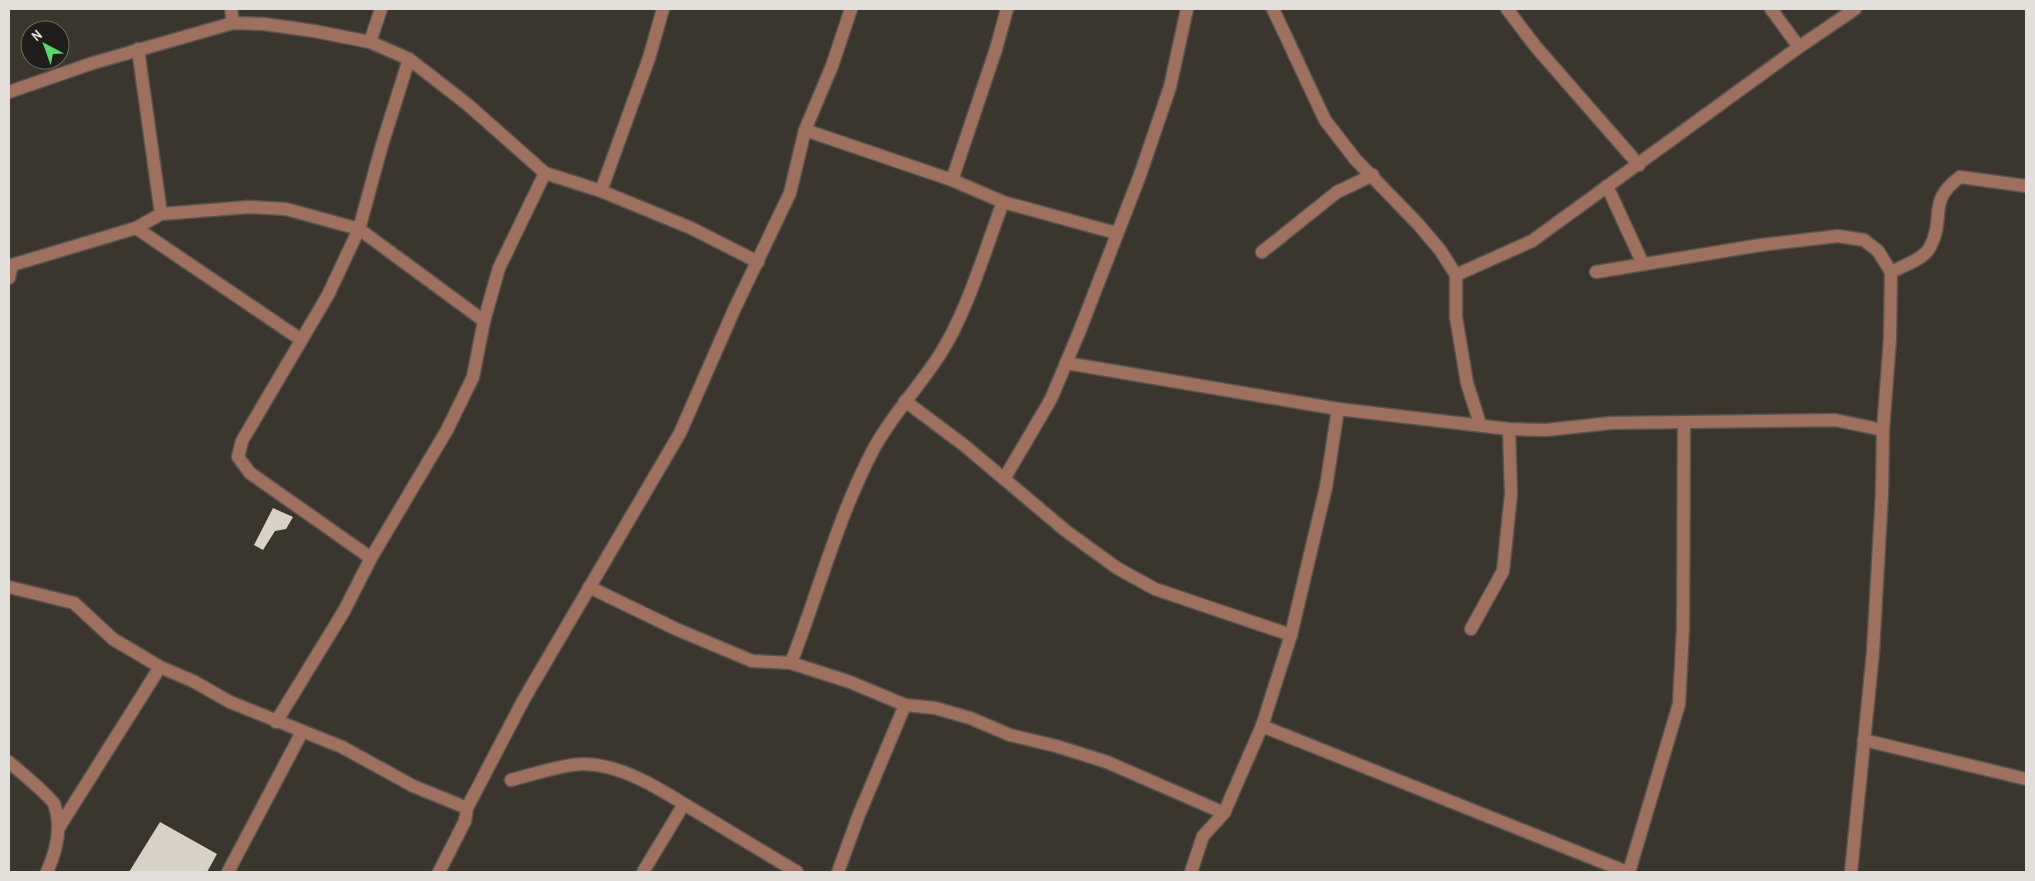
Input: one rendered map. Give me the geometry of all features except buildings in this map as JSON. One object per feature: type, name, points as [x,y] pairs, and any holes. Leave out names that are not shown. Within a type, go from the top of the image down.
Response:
[{"type":"street","points":[[231,9],[233,24]]},
{"type":"street","points":[[370,42],[381,9]]},
{"type":"street","points":[[601,190],[649,58],[663,9]]},
{"type":"street","points":[[439,872],[465,822],[467,808],[524,699],[680,433],[790,192],[805,130],[832,66],[851,9]]},
{"type":"street","points":[[952,180],[996,49],[1007,9]]},
{"type":"street","points":[[1004,479],[1051,399],[1140,175],[1170,87],[1187,9]]},
{"type":"street","points":[[1273,9],[1325,120],[1355,159],[1373,175],[1440,250],[1456,275],[1458,326],[1468,383],[1480,424]]},
{"type":"street","points":[[1507,9],[1536,47],[1639,166]]},
{"type":"street","points":[[1771,9],[1799,47]]},
{"type":"street","points":[[1456,275],[1532,241],[1607,186],[1639,166],[1799,47],[1855,9]]},
{"type":"street","points":[[9,92],[138,50],[233,24],[289,27],[370,42],[409,59],[467,104],[545,173],[601,190],[691,228],[758,262]]},
{"type":"street","points":[[138,50],[161,214]]},
{"type":"street","points":[[371,558],[250,473],[238,457],[242,441],[281,378],[300,339],[328,295],[359,229],[382,145],[409,59]]},
{"type":"street","points":[[805,130],[952,180],[1003,202],[1116,233]]},
{"type":"street","points":[[276,722],[344,611],[371,558],[447,430],[473,377],[484,321],[498,268],[545,173]]},
{"type":"street","points":[[1262,252],[1337,192],[1373,175]]},
{"type":"street","points":[[1891,272],[1919,258],[1930,247],[1940,199],[1946,186],[1960,177],[2026,186]]},
{"type":"street","points":[[1607,186],[1643,264]]},
{"type":"street","points":[[791,663],[813,606],[836,531],[867,460],[905,401],[944,346],[962,310],[1003,202]]},
{"type":"street","points":[[9,278],[10,265],[136,228],[161,214],[249,207],[286,209],[359,229],[484,321]]},
{"type":"street","points":[[136,228],[300,339]]},
{"type":"street","points":[[1596,272],[1761,245],[1838,236],[1864,240],[1878,251],[1891,272],[1890,339],[1883,430],[1882,493],[1873,652],[1851,872]]},
{"type":"street","points":[[1066,363],[1338,409],[1480,424],[1509,429],[1546,430],[1611,424],[1835,420],[1883,430]]},
{"type":"street","points":[[905,401],[1004,479],[1066,531],[1125,572],[1155,589],[1291,635]]},
{"type":"street","points":[[1190,872],[1203,836],[1224,814],[1262,726],[1291,635],[1326,487],[1338,409]]},
{"type":"street","points":[[1262,726],[1628,872],[1679,704],[1683,628],[1684,422]]},
{"type":"street","points":[[1471,629],[1504,571],[1511,494],[1509,429]]},
{"type":"street","points":[[590,587],[676,629],[752,661],[791,663],[850,682],[905,705],[935,708],[970,718],[1010,735],[1056,746],[1107,762],[1224,814]]},
{"type":"street","points":[[9,588],[74,603],[112,638],[160,667],[276,722],[342,747],[413,786],[467,808]]},
{"type":"street","points":[[58,829],[160,667]]},
{"type":"street","points":[[838,872],[858,817],[905,705]]},
{"type":"street","points":[[228,872],[302,732]]},
{"type":"street","points":[[1864,740],[2026,779]]},
{"type":"street","points":[[9,762],[54,803],[58,829],[56,851],[47,872]]},
{"type":"street","points":[[511,780],[583,764],[611,768],[658,788],[796,872]]},
{"type":"street","points":[[643,872],[684,804]]}]
